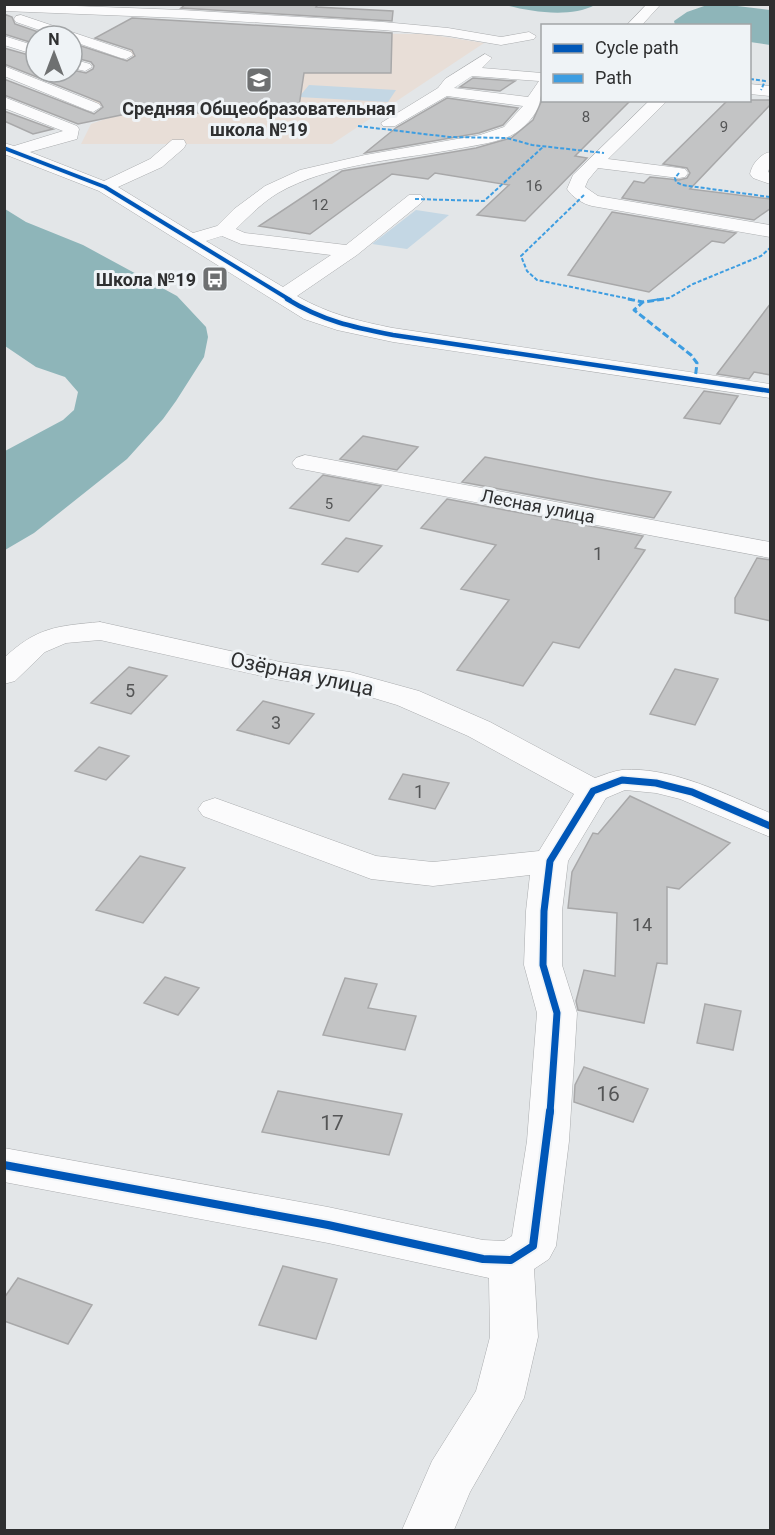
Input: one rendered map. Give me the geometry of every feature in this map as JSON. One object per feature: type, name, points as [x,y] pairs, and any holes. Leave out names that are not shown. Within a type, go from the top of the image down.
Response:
[{"type":"street","points":[[635,24],[655,4]]},
{"type":"street","points":[[9,9],[102,16],[405,28],[448,32],[501,41],[529,36]]},
{"type":"street","points":[[9,9],[43,24]]},
{"type":"street","points":[[72,24],[102,16]]},
{"type":"street","points":[[102,16],[108,36],[108,48]]},
{"type":"street","points":[[4,40],[24,47]]},
{"type":"street","points":[[84,40],[126,55]]},
{"type":"street","points":[[389,123],[444,91],[450,82],[469,71],[501,41]]},
{"type":"street","points":[[4,70],[93,107]]},
{"type":"street","points":[[469,71],[541,77]]},
{"type":"street","points":[[192,239],[225,230],[241,213],[271,190],[306,174],[365,160],[483,139],[510,130],[528,112],[541,88]]},
{"type":"street","points":[[751,89],[771,91]]},
{"type":"street","points":[[444,91],[533,102]]},
{"type":"street","points":[[4,102],[71,129],[71,135],[9,150]]},
{"type":"street","points":[[658,102],[594,162],[579,179],[576,189],[592,201],[771,231]]},
{"type":"street","points":[[105,187],[156,163],[178,144]]},
{"type":"street","points":[[9,150],[105,187],[282,297],[312,314],[345,325],[393,335],[771,391]]},
{"type":"street","points":[[771,156],[760,167],[759,174],[771,179]]},
{"type":"street","points":[[594,162],[679,173]]},
{"type":"street","points":[[282,297],[350,250],[415,199]]},
{"type":"street","points":[[225,230],[241,238],[350,250]]},
{"type":"street","name":"Лесная улица","points":[[305,463],[771,550]]},
{"type":"street","name":"Озёрная улица","points":[[4,675],[34,646],[60,635],[100,631],[280,671],[350,681],[408,698],[478,729],[593,791]]},
{"type":"street","points":[[4,1165],[328,1225],[483,1259],[511,1260],[533,1246],[548,1141],[557,1013],[543,965],[544,911],[550,861],[593,791],[622,780],[656,783],[692,792],[771,826]]},
{"type":"street","points":[[215,809],[371,867],[433,874],[550,861]]},
{"type":"street","points":[[428,1530],[450,1478],[499,1398],[514,1337],[511,1260]]},
{"type":"shaded area","points":[[595,4],[585,9],[563,13],[539,12],[505,5]]},
{"type":"shaded area","points":[[707,5],[770,10],[770,45],[751,42],[751,24],[675,24],[674,21],[687,12]]},
{"type":"shaded area","name":"Средняя Общеобразовательная школа №19","points":[[119,32],[427,34],[484,43],[332,144],[81,144],[91,124],[108,118],[98,111],[107,108],[80,94],[98,66],[134,58]]},
{"type":"shaded area","points":[[309,85],[396,90],[388,102],[299,97]]},
{"type":"shaded area","points":[[5,209],[26,222],[83,245],[177,296],[206,327],[208,337],[204,357],[176,401],[127,459],[34,533],[5,550],[5,451],[63,420],[74,410],[78,392],[65,377],[36,367],[5,346]]},
{"type":"shaded area","points":[[416,210],[449,215],[407,249],[372,244]]},
{"type":"building","points":[[186,4],[318,4],[316,7],[393,11],[392,21],[181,8]]},
{"type":"building","points":[[4,14],[12,17],[15,24],[24,27],[24,40],[4,34]]},
{"type":"building","points":[[132,18],[392,33],[391,73],[304,73],[298,113],[131,113],[78,124],[4,95],[4,79],[94,114],[103,107],[100,102],[55,84],[84,84],[84,73],[93,69],[94,66],[91,62],[84,60],[84,47],[127,61],[135,56],[132,50],[95,38]]},
{"type":"building","points":[[4,48],[24,54],[24,72],[4,64]]},
{"type":"building","points":[[473,78],[515,81],[500,91],[460,87]]},
{"type":"building","points":[[447,98],[518,108],[503,125],[479,133],[365,153],[397,127]]},
{"type":"building","points":[[771,100],[771,104],[690,189],[771,199],[771,208],[754,220],[622,198],[634,181],[644,183],[650,177],[679,180],[687,178],[690,173],[687,168],[663,164],[726,102]]},
{"type":"building","points":[[541,102],[629,102],[575,156],[587,158],[525,221],[477,215],[509,185],[435,173],[428,179],[392,174],[310,234],[259,226],[342,171],[476,148],[511,138],[533,120]]},
{"type":"building","points":[[4,111],[53,129],[33,134],[4,121]]},
{"type":"building","points":[[612,212],[736,233],[724,243],[712,241],[649,292],[568,275]]},
{"type":"building","points":[[771,303],[771,375],[754,372],[749,379],[717,374]]},
{"type":"building","points":[[704,391],[738,396],[720,424],[684,418]]},
{"type":"building","points":[[363,436],[418,447],[397,470],[340,459]]},
{"type":"building","points":[[485,457],[671,492],[654,518],[462,482]]},
{"type":"building","points":[[323,475],[381,486],[349,521],[290,508]]},
{"type":"building","points":[[447,499],[643,536],[635,548],[645,550],[579,648],[553,642],[523,686],[457,670],[509,600],[461,589],[496,545],[421,528]]},
{"type":"building","points":[[346,538],[382,546],[358,572],[322,564]]},
{"type":"building","points":[[757,558],[771,560],[771,621],[735,613],[735,598]]},
{"type":"building","points":[[129,667],[167,676],[131,714],[91,703]]},
{"type":"building","points":[[675,669],[718,679],[695,725],[650,714]]},
{"type":"building","points":[[263,701],[314,714],[289,744],[237,730]]},
{"type":"building","points":[[99,747],[129,756],[106,780],[75,771]]},
{"type":"building","points":[[403,774],[449,783],[435,809],[389,799]]},
{"type":"building","points":[[630,796],[730,843],[679,889],[667,887],[667,964],[657,963],[644,1023],[578,1010],[576,1001],[584,970],[615,976],[617,913],[568,908],[572,872],[593,833],[598,834]]},
{"type":"building","points":[[140,856],[185,868],[143,923],[96,910]]},
{"type":"building","points":[[165,977],[199,988],[178,1015],[144,1003]]},
{"type":"building","points":[[345,978],[377,984],[368,1008],[416,1016],[405,1050],[323,1035]]},
{"type":"building","points":[[705,1004],[741,1011],[733,1050],[697,1043]]},
{"type":"building","points":[[584,1067],[648,1089],[633,1122],[574,1102],[575,1085]]},
{"type":"building","points":[[278,1091],[402,1114],[389,1155],[262,1132]]},
{"type":"building","points":[[283,1266],[337,1279],[316,1339],[259,1325]]},
{"type":"building","points":[[18,1278],[92,1305],[68,1344],[4,1321],[4,1298]]},
{"type":"marked path","points":[[751,79],[765,81],[761,90]]},
{"type":"marked path","points":[[358,126],[449,137],[507,138],[532,145],[604,153]]},
{"type":"marked path","points":[[415,199],[484,201],[544,146]]},
{"type":"marked path","points":[[679,173],[675,178],[676,182],[682,185],[770,197]]},
{"type":"marked path","points":[[584,195],[521,256],[527,271],[537,280],[643,302]]},
{"type":"marked path","points":[[695,380],[697,363],[691,355],[641,318],[634,310],[643,302],[669,298],[693,284],[761,256],[770,248]]},
{"type":"cycle path","points":[[4,148],[105,187],[312,314],[345,325],[393,335],[770,391]]},
{"type":"cycle path","points":[[4,1165],[328,1225],[483,1259],[511,1260],[533,1246],[548,1141],[557,1013],[543,965],[544,911],[550,861],[593,791],[622,780],[656,783],[692,792],[770,826]]},
{"type":"place","name":"Средняя Общеобразовательная школа №19","points":[[259,80]]},
{"type":"place","name":"Школа №19","points":[[215,279]]}]
